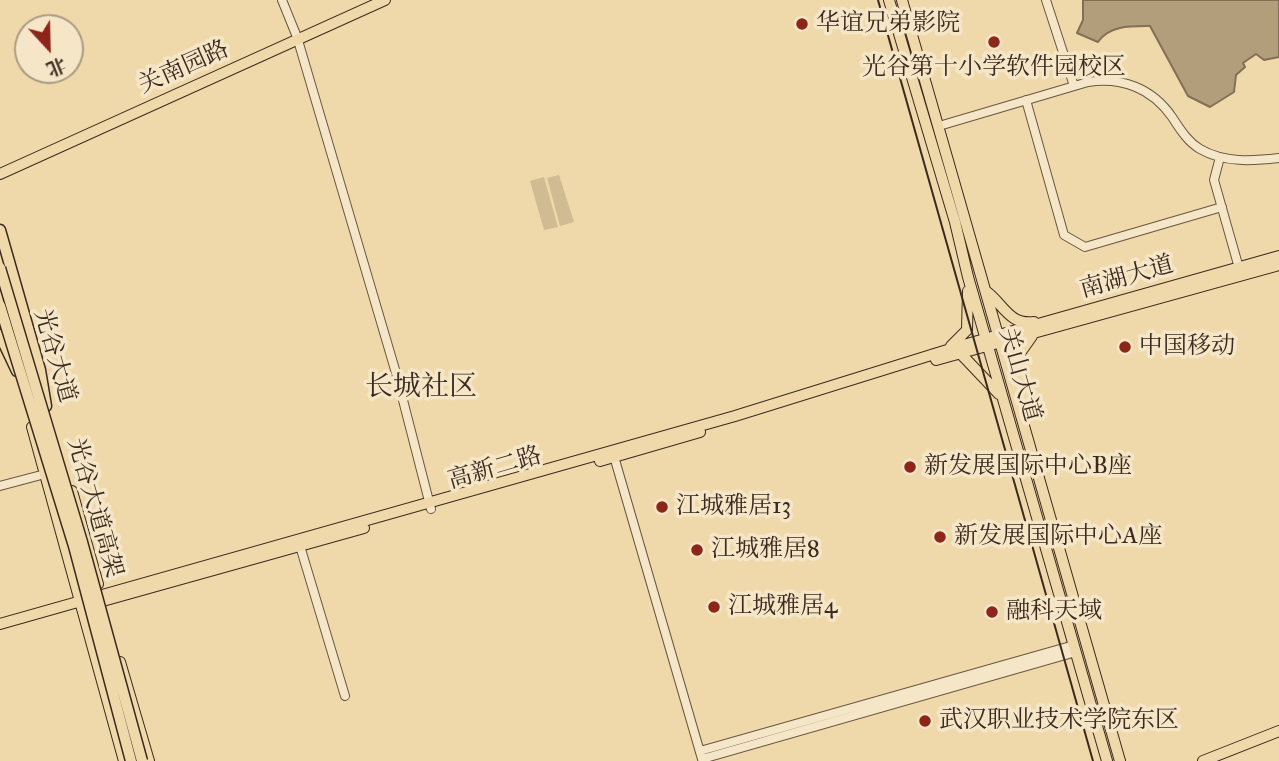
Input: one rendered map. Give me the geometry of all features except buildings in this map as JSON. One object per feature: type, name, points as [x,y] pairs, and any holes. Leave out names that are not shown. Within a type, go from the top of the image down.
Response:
[{"type":"highway","points":[[0,230],[40,370],[46,406]]},
{"type":"highway","name":"光谷大道高架","points":[[0,268],[74,516],[142,761]]},
{"type":"highway","name":"光谷大道高架","points":[[0,305],[74,546],[131,761]]},
{"type":"highway","points":[[0,335],[18,373]]},
{"type":"main road","name":"关南园路","points":[[0,174],[377,0]]},
{"type":"main road","name":"关南园路","points":[[0,169],[385,0]]},
{"type":"main road","name":"关山大道","points":[[889,0],[956,222],[968,277],[1107,761]]},
{"type":"main road","name":"关山大道","points":[[902,0],[1120,761]]},
{"type":"main road","name":"光谷大道","points":[[0,245],[149,761]]},
{"type":"main road","name":"南湖大道","points":[[988,343],[1279,257]]},
{"type":"main road","name":"南湖大道","points":[[1000,339],[1033,335],[1279,264]]},
{"type":"main road","points":[[941,352],[959,341],[967,330],[970,314],[968,277]]},
{"type":"main road","points":[[987,292],[1018,321],[1076,315]]},
{"type":"main road","name":"光谷大道","points":[[0,305],[124,761]]},
{"type":"main road","points":[[1018,404],[1020,352],[1033,335]]},
{"type":"main road","name":"高新二路","points":[[614,454],[941,352],[988,343]]},
{"type":"main road","name":"高新二路","points":[[102,598],[121,589],[614,454],[961,354],[988,343]]},
{"type":"main road","points":[[961,354],[975,365],[1002,397]]},
{"type":"main road","name":"高新二路","points":[[0,624],[300,546],[430,506]]},
{"type":"main road","points":[[94,566],[104,585],[121,589]]},
{"type":"main road","name":"高新二路","points":[[0,630],[82,603]]},
{"type":"main road","points":[[1203,761],[1279,731]]},
{"type":"street","points":[[282,0],[297,38],[396,373],[430,506]]},
{"type":"street","points":[[1046,0],[1074,86]]},
{"type":"street","points":[[939,126],[1074,86],[1109,79],[1136,86],[1158,101],[1189,141],[1220,158],[1279,158]]},
{"type":"street","points":[[1026,100],[1064,235],[1085,247],[1222,208]]},
{"type":"street","points":[[1220,158],[1214,180],[1239,268]]},
{"type":"street","points":[[614,454],[701,755],[1075,649]]},
{"type":"street","points":[[0,486],[45,474]]},
{"type":"street","points":[[300,546],[345,696]]},
{"type":"shaded area","points":[[1083,0],[1279,0],[1279,57],[1264,60],[1256,54],[1243,63],[1245,67],[1236,75],[1234,92],[1210,107],[1188,96],[1150,26],[1115,29],[1098,42],[1077,33],[1083,20]]},
{"type":"shaded area","points":[[559,175],[574,222],[560,226],[547,178]]},
{"type":"shaded area","points":[[544,177],[558,227],[544,230],[530,181]]},
{"type":"tram line","points":[[878,0],[1093,761]]},
{"type":"place","name":"华谊兄弟影院","points":[[802,24]]},
{"type":"place","name":"光谷第十小学软件园校区","points":[[994,42]]},
{"type":"place","name":"中国移动","points":[[1125,347]]},
{"type":"place","name":"新发展国际中心B座","points":[[910,467]]},
{"type":"place","name":"江城雅居13","points":[[662,507]]},
{"type":"place","name":"新发展国际中心A座","points":[[940,537]]},
{"type":"place","name":"江城雅居8","points":[[697,550]]},
{"type":"place","name":"江城雅居4","points":[[714,607]]},
{"type":"place","name":"融科天域","points":[[992,612]]},
{"type":"place","name":"武汉职业技术学院东区","points":[[925,721]]},
{"type":"district","name":"长城社区","points":[[421,388]]}]
